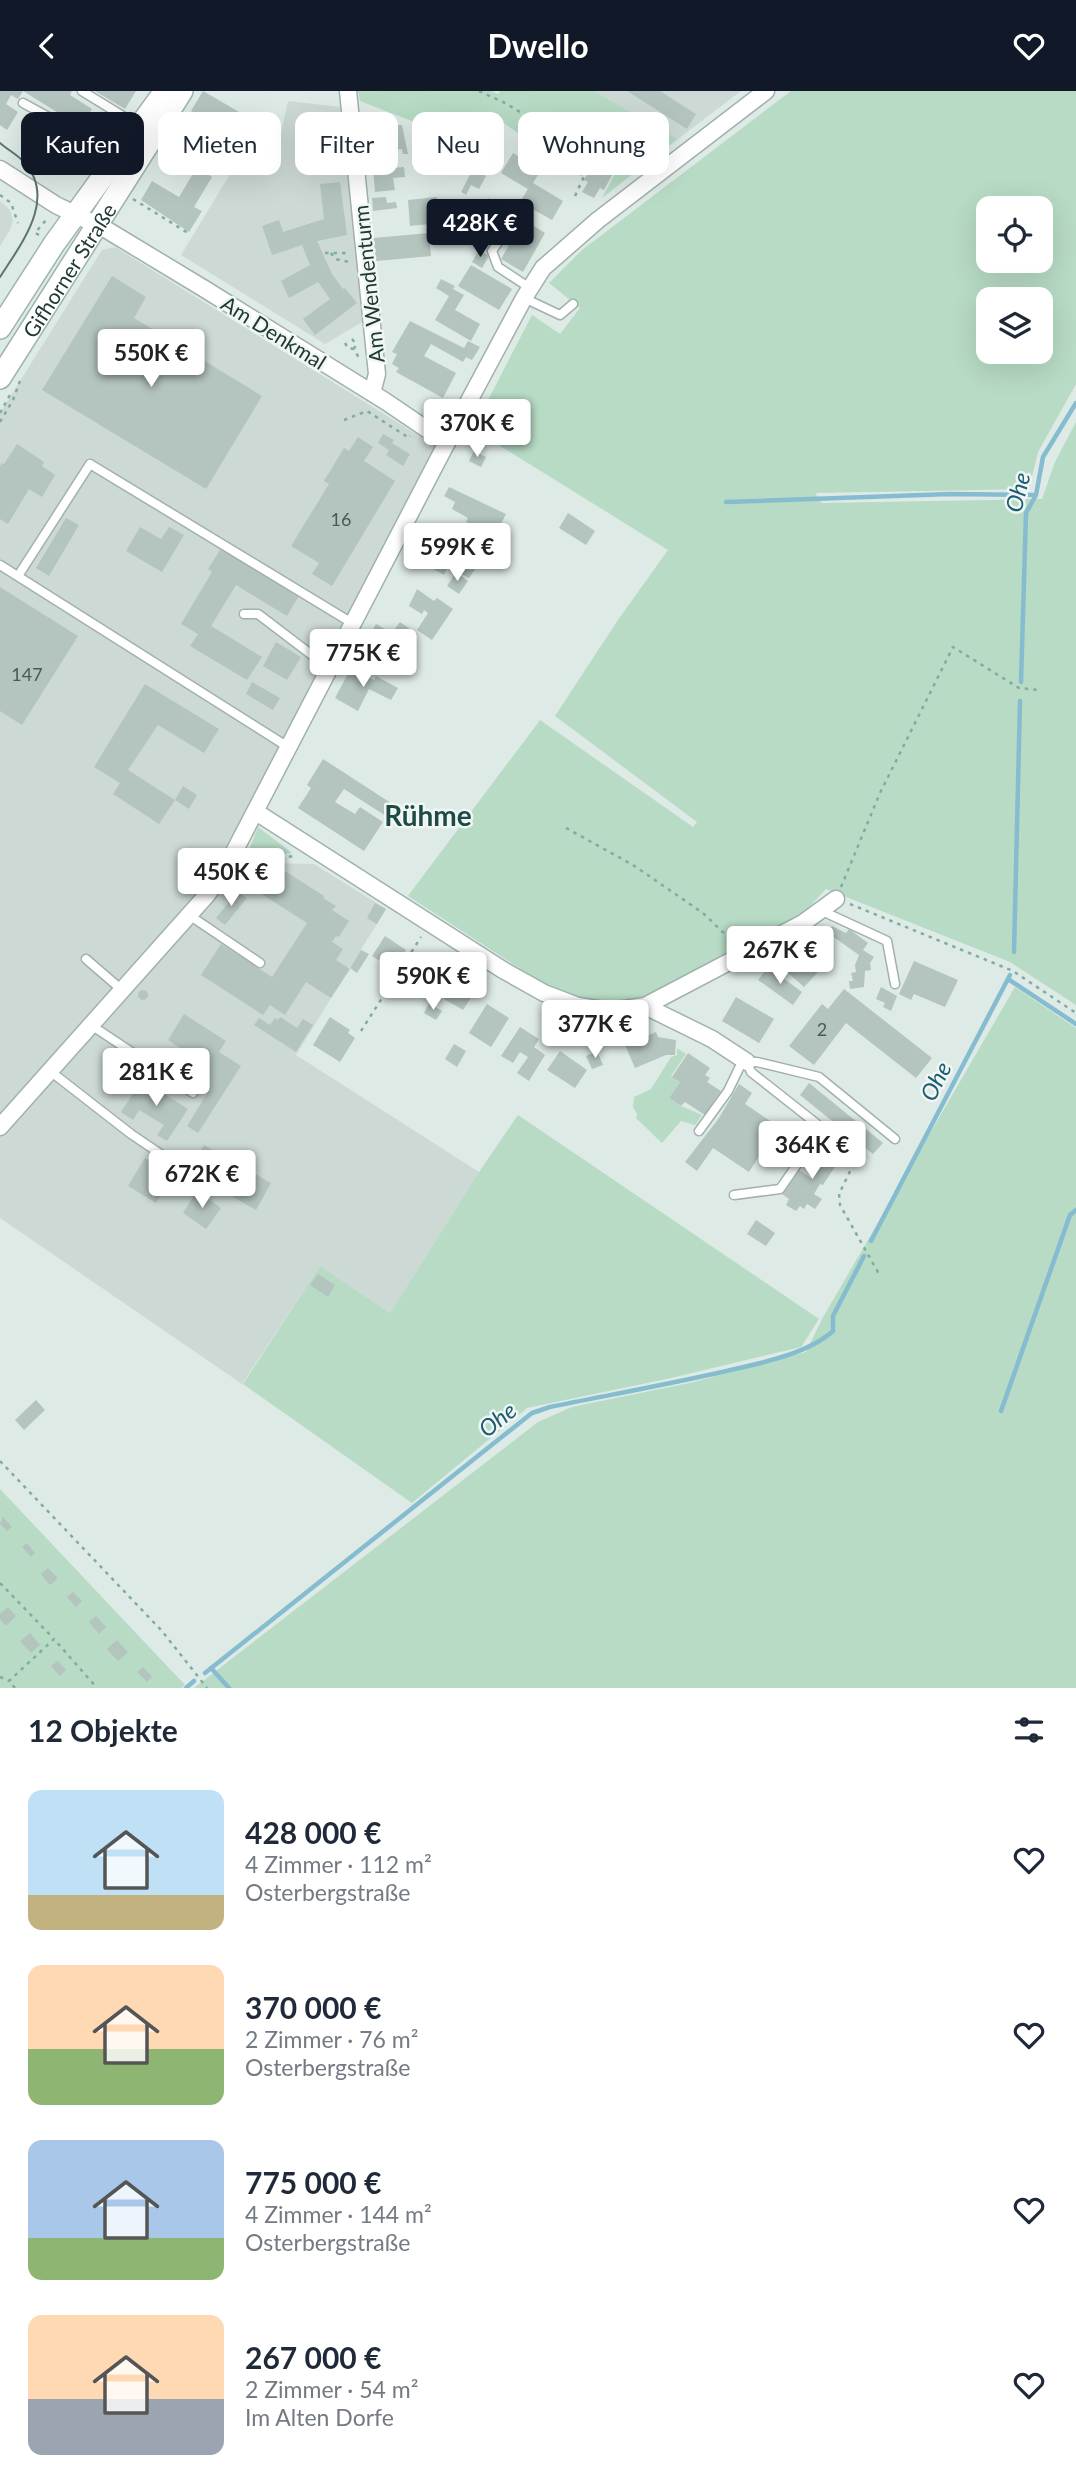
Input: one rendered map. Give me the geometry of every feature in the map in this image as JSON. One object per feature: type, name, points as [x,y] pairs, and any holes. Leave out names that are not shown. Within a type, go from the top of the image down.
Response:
[{"type":"main road","name":"Gifhorner Straße","points":[[10,381],[97,226],[147,131],[164,91]]},
{"type":"main road","name":"Gifhorner Straße","points":[[144,133],[182,91]]},
{"type":"main road","name":"Gifhorner Straße","points":[[0,328],[104,175]]},
{"type":"street","name":"Am Wendenturm","points":[[348,91],[377,374],[372,393]]},
{"type":"street","points":[[0,1127],[216,884],[447,443],[543,268],[571,241],[766,91]]},
{"type":"street","name":"Am Denkmal","points":[[0,169],[372,393],[447,443]]},
{"type":"street","points":[[256,812],[503,970],[560,1001],[610,1011],[645,1006],[803,923],[836,899]]},
{"type":"street","points":[[645,1006],[702,1034],[745,1061]]},
{"type":"lane","points":[[82,91],[147,131]]},
{"type":"lane","points":[[23,103],[39,112]]},
{"type":"lane","points":[[499,241],[492,251],[494,262],[527,293],[559,315],[565,313],[573,304]]},
{"type":"lane","points":[[18,576],[90,464],[352,623]]},
{"type":"lane","points":[[0,565],[288,747]]},
{"type":"lane","points":[[244,614],[258,614],[329,668]]},
{"type":"lane","points":[[820,910],[887,941],[895,983]]},
{"type":"lane","points":[[189,915],[260,963]]},
{"type":"lane","points":[[86,959],[122,990]]},
{"type":"lane","points":[[91,1024],[192,1093]]},
{"type":"lane","points":[[745,1061],[751,1072],[822,1128],[838,1137]]},
{"type":"lane","points":[[699,1131],[728,1091],[745,1061]]},
{"type":"lane","points":[[745,1061],[819,1077],[895,1139]]},
{"type":"lane","points":[[50,1071],[131,1135],[165,1157],[180,1156]]},
{"type":"lane","points":[[734,1195],[780,1189],[822,1128]]},
{"type":"path","points":[[479,91],[505,103],[590,153],[587,168],[575,196]]},
{"type":"path","points":[[0,195],[11,203],[18,223]]},
{"type":"path","points":[[133,199],[188,233]]},
{"type":"path","points":[[36,233],[46,220]]},
{"type":"path","points":[[326,253],[340,253]]},
{"type":"path","points":[[331,253],[335,259],[354,263]]},
{"type":"path","points":[[345,343],[348,348],[354,349],[356,344],[352,339]]},
{"type":"path","points":[[0,422],[10,381]]},
{"type":"path","points":[[344,420],[367,411],[409,438]]},
{"type":"path","points":[[1038,690],[1019,688],[953,647],[880,793],[836,899],[1013,971],[1076,1013]]},
{"type":"path","points":[[566,828],[633,865],[702,913],[733,939],[734,960]]},
{"type":"path","points":[[216,884],[268,860],[317,852]]},
{"type":"path","points":[[361,1031],[430,922]]},
{"type":"path","points":[[838,1137],[854,1150],[857,1157],[839,1194],[840,1205],[879,1274]]},
{"type":"path","points":[[0,1461],[162,1631],[207,1688]]},
{"type":"path","points":[[0,1583],[97,1688]]},
{"type":"path","points":[[9,1681],[54,1639]]},
{"type":"path","points":[[0,1677],[15,1688]]},
{"type":"shaded area","points":[[594,91],[741,91],[678,139],[669,134],[669,112],[631,112]]},
{"type":"shaded area","points":[[288,101],[340,107],[341,112],[295,112],[295,175],[348,175],[364,321],[325,344],[181,255],[229,175],[281,175],[281,133]]},
{"type":"shaded area","points":[[0,201],[10,210],[13,220],[0,246]]},
{"type":"shaded area","points":[[115,247],[437,447],[248,808],[216,862],[237,877],[269,863],[314,864],[386,909],[296,1055],[479,1172],[390,1313],[320,1266],[242,1384],[0,1218],[0,413],[102,250]]},
{"type":"green space","points":[[358,91],[491,91],[498,94],[500,91],[594,91],[631,112],[518,112],[518,133],[504,123],[504,112],[412,112],[412,121],[398,116],[398,112],[389,112],[360,101]]},
{"type":"green space","points":[[791,91],[1076,91],[1076,384],[1038,452],[1029,489],[815,493],[822,503],[1042,499],[1055,462],[1076,422],[1076,1005],[1010,962],[826,889],[798,919],[641,1001],[619,1005],[587,1003],[555,991],[408,896],[540,720],[693,827],[697,822],[555,716],[668,550],[473,429],[532,315],[560,334],[580,308],[549,283],[582,250]]},
{"type":"green space","points":[[669,134],[678,139],[669,146]]},
{"type":"green space","points":[[614,175],[632,175],[602,198]]},
{"type":"green space","points":[[258,827],[292,853],[267,856],[242,868]]},
{"type":"green space","points":[[1015,987],[1076,1028],[1076,1688],[194,1688],[538,1422],[572,1407],[694,1382],[806,1352],[822,1319]]},
{"type":"green space","points":[[677,1048],[686,1054],[671,1076],[680,1082],[669,1098],[702,1115],[695,1125],[681,1121],[662,1143],[636,1118],[634,1097],[651,1089],[671,1057],[677,1055]]},
{"type":"green space","points":[[518,1115],[819,1319],[801,1347],[527,1408],[412,1503],[243,1384],[320,1266],[390,1313]]},
{"type":"green space","points":[[0,1489],[185,1685],[181,1688],[0,1688]]},
{"type":"building","points":[[0,91],[23,91],[18,99],[11,95],[6,104],[18,112],[7,130],[0,125]]},
{"type":"building","points":[[23,91],[72,91],[70,95],[92,109],[90,112],[57,112]]},
{"type":"building","points":[[95,91],[136,91],[125,109]]},
{"type":"building","points":[[203,91],[239,112],[193,112]]},
{"type":"building","points":[[627,91],[660,91],[696,114],[687,129],[669,118],[669,112],[660,112]]},
{"type":"building","points":[[398,125],[402,125],[408,154],[403,154],[402,149],[398,150]]},
{"type":"building","points":[[513,153],[518,156],[518,175],[538,175],[533,183],[563,201],[552,220],[520,202],[528,189],[504,175],[504,168]]},
{"type":"building","points":[[404,167],[405,177],[393,178],[395,190],[375,192],[373,175],[398,175],[398,168]]},
{"type":"building","points":[[192,175],[212,177],[194,207],[202,211],[189,232],[141,200],[152,181],[179,197]]},
{"type":"building","points":[[470,175],[486,176],[479,189],[471,185],[466,195],[461,192]]},
{"type":"building","points":[[587,175],[612,175],[604,190],[600,188],[594,198],[582,192],[588,182],[584,180]]},
{"type":"building","points":[[340,182],[347,235],[317,241],[332,274],[357,303],[315,335],[303,319],[330,299],[318,282],[289,298],[281,281],[310,265],[302,245],[272,255],[262,226],[279,220],[283,232],[324,219],[320,184]]},
{"type":"building","points":[[386,197],[387,203],[396,202],[397,208],[373,211],[372,198]]},
{"type":"building","points":[[437,197],[440,223],[410,226],[408,200]]},
{"type":"building","points":[[488,198],[545,233],[523,272],[501,259],[515,234],[497,223],[483,246],[463,233]]},
{"type":"building","points":[[429,233],[431,256],[376,261],[373,238]]},
{"type":"building","points":[[479,250],[489,256],[482,268],[472,262]]},
{"type":"building","points":[[471,265],[512,289],[499,310],[458,286]]},
{"type":"building","points":[[112,276],[146,297],[134,318],[262,396],[206,489],[42,390]]},
{"type":"building","points":[[441,279],[455,286],[453,289],[464,295],[455,310],[480,324],[471,341],[435,320],[449,296],[436,288]]},
{"type":"building","points":[[410,321],[464,348],[468,341],[480,347],[472,360],[466,357],[463,362],[431,344],[424,356],[456,373],[443,398],[396,372],[399,368],[392,364],[397,354],[392,352]]},
{"type":"building","points":[[383,434],[410,454],[403,466],[386,455],[389,450],[378,443]]},
{"type":"building","points":[[358,437],[373,447],[364,461],[395,481],[332,586],[312,574],[319,563],[291,546],[329,484],[324,481],[344,448],[349,451]]},
{"type":"building","points":[[17,444],[44,462],[42,466],[55,475],[42,497],[29,489],[8,524],[0,519],[0,466]]},
{"type":"building","points":[[474,451],[486,457],[481,467],[469,461]]},
{"type":"building","points":[[449,487],[506,514],[494,537],[487,533],[485,537],[472,530],[474,526],[466,522],[468,518],[452,509],[455,502],[444,496]]},
{"type":"building","points":[[568,513],[595,531],[586,545],[559,528]]},
{"type":"building","points":[[66,518],[79,525],[49,576],[36,568]]},
{"type":"building","points":[[140,527],[161,539],[169,527],[184,535],[162,572],[126,551]]},
{"type":"building","points":[[438,543],[460,558],[463,554],[478,565],[469,578],[448,567],[444,575],[426,565]]},
{"type":"building","points":[[222,547],[300,594],[287,616],[236,585],[211,626],[262,657],[247,680],[190,646],[198,634],[181,624],[212,572],[208,569]]},
{"type":"building","points":[[456,572],[468,581],[459,594],[447,586]]},
{"type":"building","points":[[0,587],[78,636],[22,725],[0,711]]},
{"type":"building","points":[[417,589],[434,601],[437,598],[453,609],[432,640],[417,630],[428,613],[424,610],[422,614],[409,606]]},
{"type":"building","points":[[400,622],[417,634],[412,642],[394,630]]},
{"type":"building","points":[[376,624],[410,643],[403,653],[391,645],[382,662],[361,652]]},
{"type":"building","points":[[276,642],[301,657],[287,680],[263,666]]},
{"type":"building","points":[[351,668],[374,680],[376,676],[398,688],[391,700],[369,689],[358,711],[335,698]]},
{"type":"building","points":[[252,682],[280,698],[273,710],[246,694]]},
{"type":"building","points":[[145,684],[219,729],[204,753],[158,725],[128,770],[175,800],[159,824],[113,794],[120,783],[94,767]]},
{"type":"building","points":[[323,759],[394,805],[386,816],[344,789],[335,802],[355,814],[360,807],[383,822],[364,851],[298,808],[311,788],[307,785]]},
{"type":"building","points":[[183,786],[197,795],[189,809],[175,800]]},
{"type":"building","points":[[277,866],[324,896],[323,898],[336,906],[332,910],[349,921],[339,937],[336,936],[332,942],[343,949],[336,960],[350,969],[331,998],[306,982],[285,1015],[270,1005],[263,1015],[201,975],[221,944],[272,977],[307,923],[260,893]]},
{"type":"building","points":[[237,892],[247,898],[225,925],[216,918]]},
{"type":"building","points":[[375,903],[386,909],[377,924],[367,918]]},
{"type":"building","points":[[832,926],[846,933],[849,929],[868,943],[863,950],[874,957],[870,963],[871,970],[865,971],[864,987],[850,989],[849,981],[853,981],[851,973],[856,972],[855,965],[859,955],[828,933]]},
{"type":"building","points":[[385,936],[406,950],[394,970],[372,956]]},
{"type":"building","points":[[816,939],[834,955],[804,987],[786,971]]},
{"type":"building","points":[[361,950],[369,954],[357,973],[350,968]]},
{"type":"building","points":[[422,960],[438,971],[428,987],[411,976]]},
{"type":"building","points":[[914,961],[958,980],[945,1007],[914,994],[911,1000],[899,994]]},
{"type":"building","points":[[768,967],[802,992],[793,1005],[758,980]]},
{"type":"building","points":[[457,977],[469,984],[466,988],[474,993],[463,1010],[444,999]]},
{"type":"building","points":[[881,987],[897,996],[891,1011],[883,1007],[885,1003],[876,999]]},
{"type":"building","points":[[844,989],[932,1058],[916,1078],[846,1023],[814,1065],[789,1046],[822,1004],[828,1009]]},
{"type":"building","points":[[143,990],[147,991],[147,999],[143,1000],[139,999],[138,995],[139,991]]},
{"type":"building","points":[[736,997],[774,1019],[759,1043],[722,1021]]},
{"type":"building","points":[[429,1003],[442,1011],[436,1020],[424,1013]]},
{"type":"building","points":[[487,1004],[509,1018],[491,1047],[469,1033]]},
{"type":"building","points":[[184,1014],[226,1041],[219,1052],[241,1066],[198,1133],[187,1126],[208,1092],[198,1085],[210,1067],[168,1040]]},
{"type":"building","points":[[280,1017],[297,1028],[303,1019],[313,1025],[296,1052],[254,1025],[259,1018],[270,1025],[275,1018],[278,1020]]},
{"type":"building","points":[[330,1017],[350,1030],[348,1033],[355,1038],[340,1062],[313,1045]]},
{"type":"building","points":[[520,1027],[539,1039],[534,1047],[545,1055],[529,1081],[517,1073],[528,1057],[520,1052],[513,1063],[501,1056]]},
{"type":"building","points":[[656,1032],[658,1037],[676,1040],[675,1055],[666,1055],[635,1068],[625,1045]]},
{"type":"building","points":[[454,1044],[466,1051],[457,1067],[445,1059]]},
{"type":"building","points":[[560,1051],[587,1070],[575,1088],[547,1070]]},
{"type":"building","points":[[597,1051],[603,1065],[592,1069],[586,1056]]},
{"type":"building","points":[[688,1053],[710,1068],[705,1075],[710,1078],[707,1082],[721,1091],[705,1115],[685,1102],[681,1106],[669,1098],[680,1082],[672,1077]]},
{"type":"building","points":[[142,1080],[188,1109],[167,1141],[157,1135],[164,1125],[139,1110],[133,1120],[121,1112]]},
{"type":"building","points":[[809,1083],[883,1143],[873,1154],[800,1095]]},
{"type":"building","points":[[739,1084],[752,1093],[745,1104],[782,1129],[763,1158],[760,1155],[749,1172],[713,1148],[697,1171],[685,1162],[719,1118]]},
{"type":"building","points":[[836,1141],[847,1148],[814,1194],[822,1199],[815,1209],[807,1204],[804,1209],[800,1206],[796,1211],[786,1205],[789,1199],[782,1194],[798,1169],[811,1178]]},
{"type":"building","points":[[204,1145],[271,1183],[256,1210],[189,1172]]},
{"type":"building","points":[[145,1158],[173,1174],[156,1203],[128,1186]]},
{"type":"building","points":[[197,1191],[221,1208],[206,1229],[183,1213]]},
{"type":"building","points":[[756,1220],[775,1233],[766,1246],[747,1234]]},
{"type":"building","points":[[318,1274],[335,1285],[328,1297],[310,1285]]},
{"type":"building","points":[[36,1400],[45,1410],[24,1430],[15,1420]]},
{"type":"building","points":[[3,1517],[12,1527],[7,1531],[0,1524]]},
{"type":"building","points":[[27,1543],[35,1553],[31,1557],[22,1547]]},
{"type":"building","points":[[48,1568],[58,1578],[50,1585],[41,1574]]},
{"type":"building","points":[[73,1592],[82,1601],[76,1607],[67,1597]]},
{"type":"building","points":[[8,1607],[16,1616],[6,1626],[0,1619],[0,1614]]},
{"type":"building","points":[[96,1616],[106,1627],[99,1634],[89,1622]]},
{"type":"building","points":[[30,1633],[40,1645],[31,1653],[20,1641]]},
{"type":"building","points":[[117,1640],[128,1652],[118,1661],[107,1649]]},
{"type":"building","points":[[58,1661],[66,1670],[60,1676],[51,1666]]},
{"type":"building","points":[[143,1667],[152,1677],[147,1682],[137,1672]]},
{"type":"waterway","name":"Ohe","points":[[1021,682],[1026,513],[1036,495],[1043,457],[1076,403]]},
{"type":"waterway","points":[[726,502],[950,494],[1036,495]]},
{"type":"waterway","name":"Ohe","points":[[1014,952],[1020,701]]},
{"type":"waterway","name":"Ohe","points":[[871,1241],[1010,975]]},
{"type":"waterway","points":[[1008,979],[1076,1024]]},
{"type":"waterway","points":[[1001,1411],[1070,1215],[1076,1210]]},
{"type":"waterway","name":"Ohe","points":[[205,1673],[532,1413],[760,1363],[792,1354],[821,1340],[833,1331],[833,1316],[864,1256]]},
{"type":"waterway","points":[[211,1668],[229,1688]]},
{"type":"waterway","name":"Ohe","points":[[186,1688],[194,1681]]},
{"type":"tram line","points":[[0,143],[22,160],[33,174],[37,189],[33,220],[0,277]]},
{"type":"district","name":"Rühme","points":[[428,815]]}]
